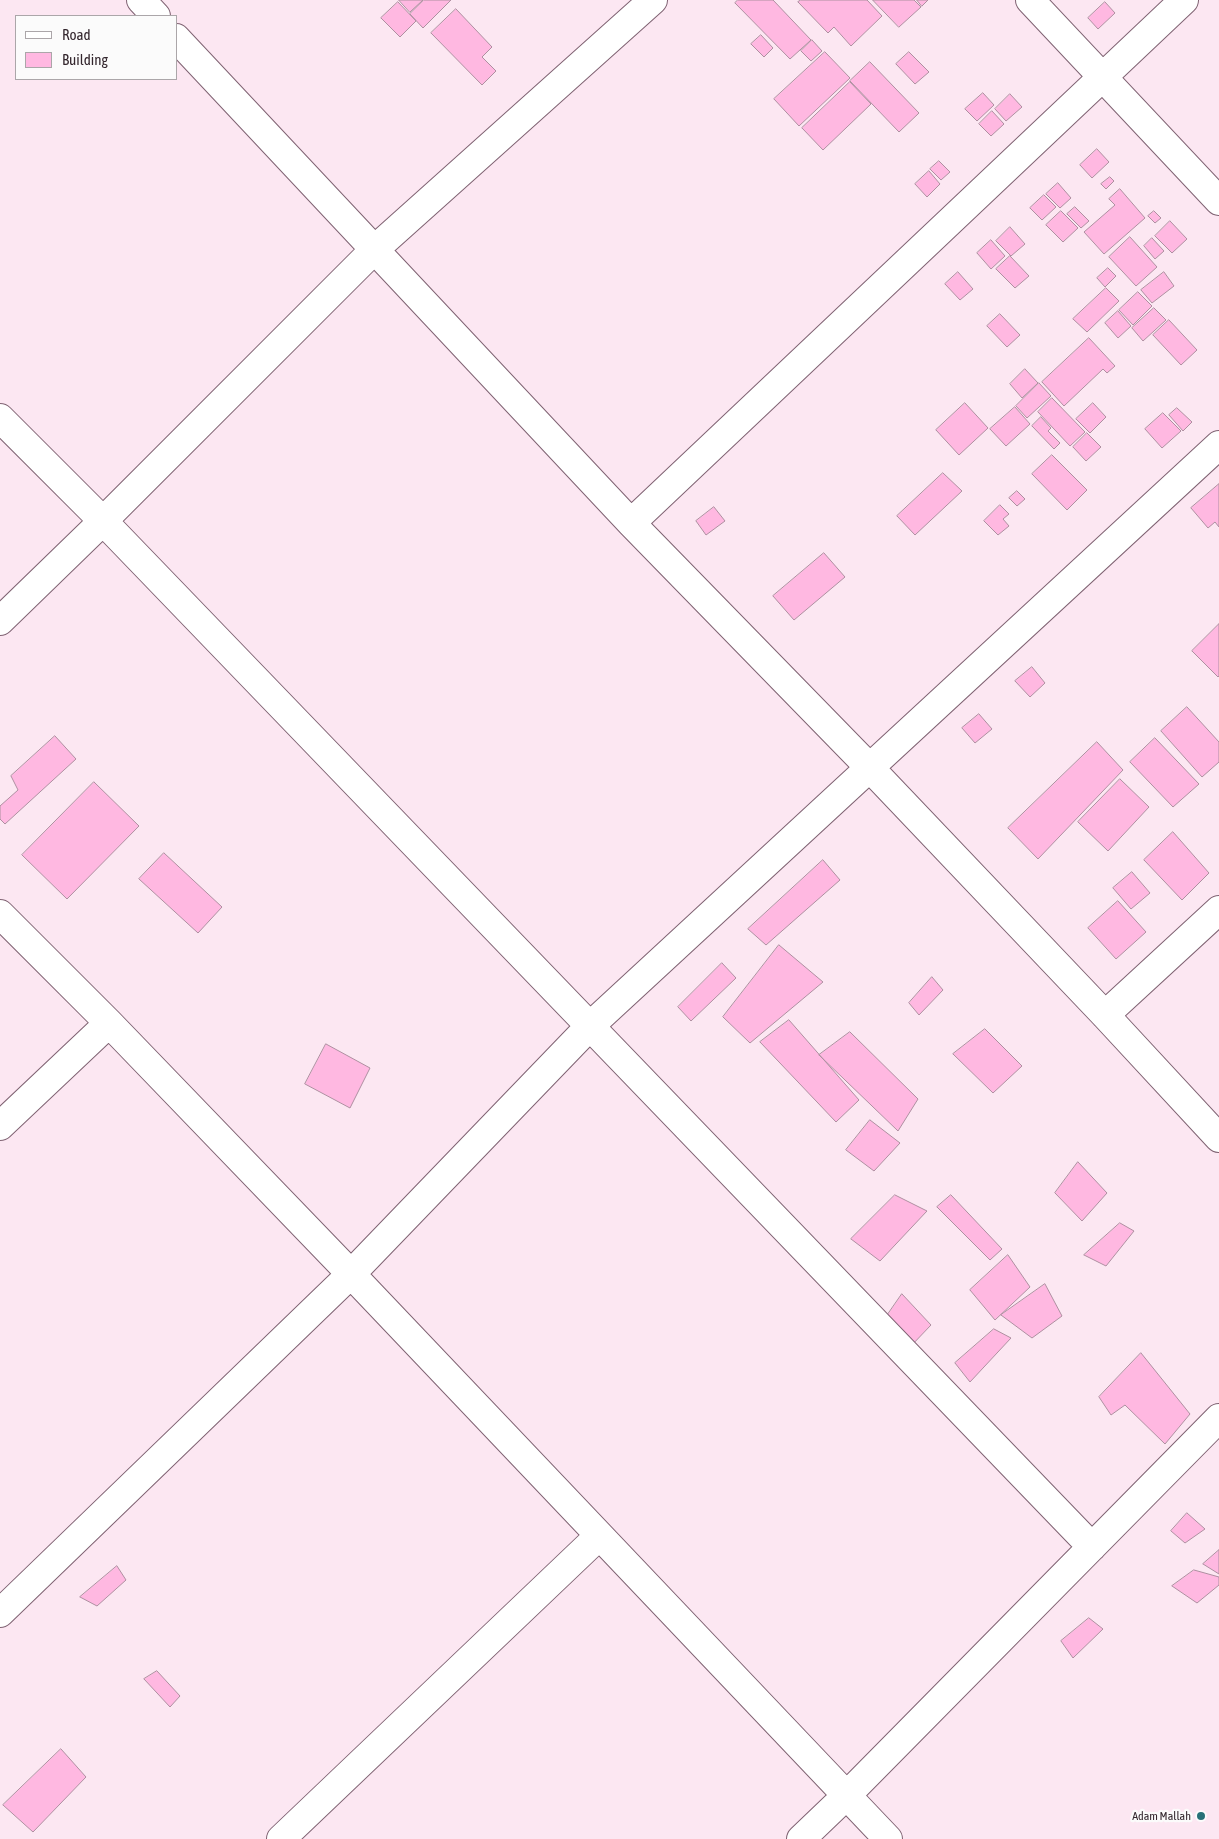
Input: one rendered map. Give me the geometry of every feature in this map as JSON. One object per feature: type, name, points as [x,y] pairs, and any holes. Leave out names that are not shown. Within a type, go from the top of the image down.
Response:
[{"type":"street","points":[[0,621],[103,521],[374,250],[653,0]]},
{"type":"street","points":[[1030,0],[1219,201]]},
{"type":"street","points":[[631,523],[1184,0]]},
{"type":"street","points":[[178,40],[631,523],[870,768],[1219,1138]]},
{"type":"street","points":[[0,418],[103,521],[1092,1547]]},
{"type":"street","points":[[0,1613],[352,1274],[590,1026],[1219,445]]},
{"type":"street","points":[[1105,1015],[1219,910]]},
{"type":"street","points":[[0,914],[109,1022],[352,1274],[888,1839]]},
{"type":"street","points":[[0,1126],[109,1022]]},
{"type":"street","points":[[801,1839],[847,1795],[1219,1418]]},
{"type":"street","points":[[281,1839],[599,1536]]},
{"type":"building","points":[[399,0],[423,0],[410,12]]},
{"type":"building","points":[[424,0],[451,0],[423,28],[410,14]]},
{"type":"building","points":[[738,0],[773,0],[811,40],[790,59],[735,3]]},
{"type":"building","points":[[801,0],[867,0],[882,16],[851,46],[834,27],[828,33],[798,2]]},
{"type":"building","points":[[873,0],[914,0],[921,7],[899,27]]},
{"type":"building","points":[[917,0],[928,0],[922,6]]},
{"type":"building","points":[[398,2],[416,21],[400,37],[381,18]]},
{"type":"building","points":[[1105,2],[1115,13],[1098,29],[1088,18]]},
{"type":"building","points":[[456,9],[492,47],[482,57],[496,71],[482,85],[431,33]]},
{"type":"building","points":[[761,35],[773,48],[764,57],[751,44]]},
{"type":"building","points":[[812,40],[822,51],[811,61],[801,51]]},
{"type":"building","points":[[825,52],[850,78],[799,126],[774,99]]},
{"type":"building","points":[[909,52],[929,72],[915,84],[896,64]]},
{"type":"building","points":[[870,62],[919,113],[899,132],[850,81]]},
{"type":"building","points":[[850,82],[871,104],[823,150],[802,128]]},
{"type":"building","points":[[983,93],[994,105],[977,121],[965,109]]},
{"type":"building","points":[[1010,94],[1022,107],[1006,121],[995,109]]},
{"type":"building","points":[[992,111],[1004,124],[991,136],[979,124]]},
{"type":"building","points":[[1097,149],[1109,162],[1092,178],[1080,165]]},
{"type":"building","points":[[939,161],[950,172],[941,180],[930,169]]},
{"type":"building","points":[[929,171],[940,184],[927,197],[915,184]]},
{"type":"building","points":[[1110,177],[1114,181],[1106,189],[1101,184]]},
{"type":"building","points":[[1058,183],[1071,198],[1060,208],[1046,194]]},
{"type":"building","points":[[1120,189],[1145,218],[1104,254],[1084,232],[1115,205],[1109,199]]},
{"type":"building","points":[[1044,195],[1056,207],[1042,220],[1030,208]]},
{"type":"building","points":[[1075,207],[1089,221],[1081,228],[1067,214]]},
{"type":"building","points":[[1061,211],[1078,228],[1063,242],[1046,225]]},
{"type":"building","points":[[1154,211],[1161,218],[1155,223],[1148,216]]},
{"type":"building","points":[[1170,221],[1187,239],[1172,253],[1155,236]]},
{"type":"building","points":[[1010,227],[1025,244],[1011,256],[996,241]]},
{"type":"building","points":[[1130,237],[1157,267],[1136,286],[1109,257]]},
{"type":"building","points":[[1152,238],[1164,251],[1155,259],[1144,246]]},
{"type":"building","points":[[991,240],[1005,256],[991,269],[977,253]]},
{"type":"building","points":[[1010,256],[1029,276],[1015,288],[996,269]]},
{"type":"building","points":[[1108,268],[1116,276],[1105,287],[1097,278]]},
{"type":"building","points":[[958,272],[973,289],[960,300],[945,284]]},
{"type":"building","points":[[1164,272],[1174,286],[1152,303],[1141,290]]},
{"type":"building","points":[[1106,288],[1119,301],[1087,332],[1073,319]]},
{"type":"building","points":[[1138,292],[1152,306],[1133,325],[1119,310]]},
{"type":"building","points":[[1154,308],[1166,320],[1143,341],[1132,328]]},
{"type":"building","points":[[1118,311],[1131,326],[1118,338],[1105,323]]},
{"type":"building","points":[[1000,314],[1020,335],[1007,347],[987,326]]},
{"type":"building","points":[[1169,320],[1197,350],[1181,365],[1153,335]]},
{"type":"building","points":[[1089,338],[1115,366],[1107,373],[1103,369],[1064,406],[1042,382]]},
{"type":"building","points":[[1025,369],[1038,383],[1022,398],[1010,384]]},
{"type":"building","points":[[1039,383],[1051,396],[1027,418],[1016,406]]},
{"type":"building","points":[[1052,398],[1085,432],[1070,446],[1038,412]]},
{"type":"building","points":[[965,403],[988,428],[959,455],[936,430]]},
{"type":"building","points":[[1093,403],[1106,417],[1090,433],[1076,419]]},
{"type":"building","points":[[1015,407],[1030,424],[1006,446],[990,429]]},
{"type":"building","points":[[1177,408],[1192,422],[1183,431],[1169,415]]},
{"type":"building","points":[[1163,413],[1181,431],[1162,448],[1145,429]]},
{"type":"building","points":[[1041,417],[1051,428],[1048,431],[1060,443],[1054,449],[1032,426]]},
{"type":"building","points":[[1087,433],[1101,447],[1086,461],[1073,447]]},
{"type":"building","points":[[1052,455],[1087,490],[1067,510],[1032,474]]},
{"type":"building","points":[[943,473],[962,491],[915,535],[897,516]]},
{"type":"building","points":[[1219,484],[1219,527],[1215,522],[1208,528],[1191,508]]},
{"type":"building","points":[[1017,491],[1025,499],[1017,506],[1009,498]]},
{"type":"building","points":[[1000,505],[1009,514],[1003,519],[1009,526],[998,535],[984,521]]},
{"type":"building","points":[[714,507],[725,521],[706,535],[696,521]]},
{"type":"building","points":[[824,553],[845,577],[794,620],[773,596]]},
{"type":"building","points":[[1219,624],[1219,676],[1218,677],[1192,651]]},
{"type":"building","points":[[1032,667],[1045,683],[1030,697],[1015,681]]},
{"type":"building","points":[[1187,707],[1219,742],[1219,762],[1202,777],[1161,731]]},
{"type":"building","points":[[979,714],[992,729],[975,743],[962,728]]},
{"type":"building","points":[[55,736],[76,759],[5,824],[0,819],[0,806],[18,790],[11,776]]},
{"type":"building","points":[[1155,738],[1199,784],[1173,807],[1130,762]]},
{"type":"building","points":[[1097,742],[1123,770],[1038,859],[1008,828]]},
{"type":"building","points":[[1120,779],[1149,807],[1108,851],[1078,822]]},
{"type":"building","points":[[94,782],[139,826],[67,899],[22,855]]},
{"type":"building","points":[[1173,832],[1209,873],[1182,900],[1144,860]]},
{"type":"building","points":[[164,853],[222,907],[198,933],[139,879]]},
{"type":"building","points":[[823,860],[840,880],[766,945],[748,929]]},
{"type":"building","points":[[1132,872],[1150,893],[1131,909],[1113,888]]},
{"type":"building","points":[[1118,901],[1146,932],[1116,959],[1088,928]]},
{"type":"building","points":[[779,945],[823,982],[750,1043],[723,1017]]},
{"type":"building","points":[[722,963],[736,978],[691,1021],[678,1007]]},
{"type":"building","points":[[932,977],[943,990],[919,1015],[909,1003]]},
{"type":"building","points":[[789,1020],[859,1100],[836,1122],[760,1042]]},
{"type":"building","points":[[985,1029],[1022,1066],[993,1093],[953,1054]]},
{"type":"building","points":[[850,1032],[918,1099],[898,1131],[819,1055]]},
{"type":"building","points":[[326,1044],[370,1068],[350,1108],[305,1084]]},
{"type":"building","points":[[870,1120],[900,1143],[874,1171],[846,1150]]},
{"type":"building","points":[[1078,1162],[1107,1193],[1082,1221],[1055,1193]]},
{"type":"building","points":[[895,1195],[927,1211],[880,1261],[851,1239]]},
{"type":"building","points":[[951,1195],[1002,1249],[990,1260],[937,1207]]},
{"type":"building","points":[[1120,1223],[1134,1231],[1106,1266],[1084,1255]]},
{"type":"building","points":[[1008,1255],[1030,1287],[995,1320],[970,1290]]},
{"type":"building","points":[[1045,1284],[1062,1316],[1032,1338],[1001,1315]]},
{"type":"building","points":[[902,1294],[931,1325],[910,1347],[884,1320]]},
{"type":"building","points":[[994,1329],[1011,1338],[970,1382],[955,1363]]},
{"type":"building","points":[[1141,1353],[1190,1414],[1165,1444],[1125,1405],[1111,1415],[1099,1397]]},
{"type":"building","points":[[1187,1513],[1205,1529],[1185,1543],[1171,1531]]},
{"type":"building","points":[[1219,1550],[1219,1574],[1203,1564]]},
{"type":"building","points":[[117,1566],[126,1580],[97,1606],[80,1597]]},
{"type":"building","points":[[1194,1570],[1219,1577],[1219,1585],[1197,1603],[1172,1586]]},
{"type":"building","points":[[1089,1618],[1103,1629],[1073,1658],[1061,1641]]},
{"type":"building","points":[[157,1671],[180,1696],[170,1707],[144,1679]]},
{"type":"building","points":[[61,1749],[86,1777],[33,1832],[3,1805]]},
{"type":"place","name":"Adam Mallah","points":[[1201,1816]]}]
